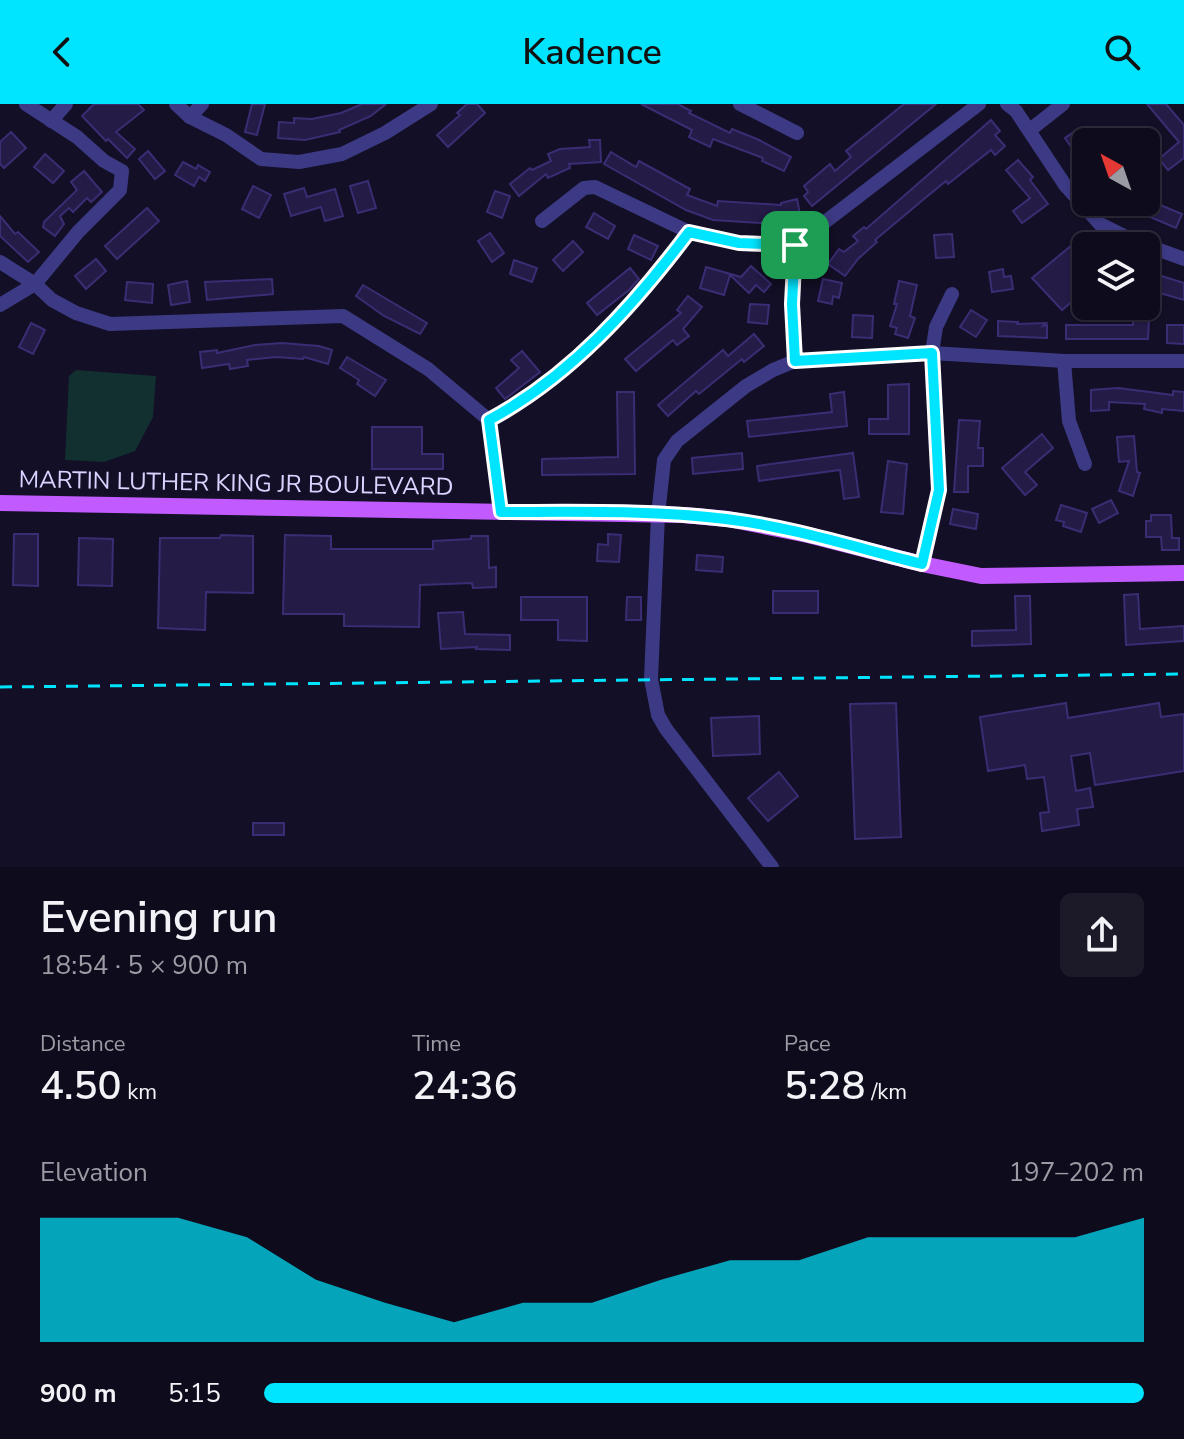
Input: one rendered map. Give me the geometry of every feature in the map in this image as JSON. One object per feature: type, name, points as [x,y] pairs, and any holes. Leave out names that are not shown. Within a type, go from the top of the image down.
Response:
[{"type":"main road","name":"MARTIN LUTHER KING JR BOULEVARD","points":[[0,503],[658,515],[728,519],[981,576],[1184,573]]},
{"type":"street","points":[[0,305],[35,284],[78,232],[120,190],[122,171],[26,104]]},
{"type":"street","points":[[51,121],[66,104]]},
{"type":"street","points":[[176,104],[190,117],[226,135],[261,159],[299,162],[342,154],[385,133],[431,104]]},
{"type":"street","points":[[190,117],[202,104]]},
{"type":"street","points":[[740,104],[797,133]]},
{"type":"street","points":[[542,221],[584,188],[595,187],[689,232],[739,243],[795,245],[979,104]]},
{"type":"street","points":[[1030,130],[1063,104]]},
{"type":"street","points":[[1008,105],[1030,130],[1065,185],[1100,224],[1132,240],[1184,259]]},
{"type":"street","points":[[489,420],[552,378],[594,341],[633,303],[689,232]]},
{"type":"street","points":[[795,245],[792,304],[795,361]]},
{"type":"street","points":[[0,262],[35,284],[52,300],[76,313],[110,324],[343,316],[428,369],[489,420],[501,512]]},
{"type":"street","points":[[922,564],[939,490],[932,353],[936,327],[952,294]]},
{"type":"street","points":[[772,867],[674,743],[658,715],[652,673],[658,515],[664,460],[677,441],[746,386],[795,361],[932,353],[1064,361],[1184,361]]},
{"type":"street","points":[[1064,361],[1069,421],[1085,464]]},
{"type":"green space","points":[[76,370],[156,376],[153,417],[135,451],[104,462],[65,460],[69,376]]},
{"type":"building","points":[[94,104],[138,104],[144,110],[116,132],[135,149],[127,158],[82,116]]},
{"type":"building","points":[[252,104],[265,104],[257,135],[245,132]]},
{"type":"building","points":[[362,104],[386,104],[371,116],[340,132],[305,140],[278,138],[279,122],[294,123],[294,118],[312,119],[341,113]]},
{"type":"building","points":[[467,104],[477,104],[485,113],[448,147],[437,135],[460,115],[457,113]]},
{"type":"building","points":[[641,104],[678,104],[691,111],[689,113],[730,133],[732,129],[791,157],[784,171],[762,161],[763,158],[713,139],[710,147],[689,137],[692,130]]},
{"type":"building","points":[[904,104],[936,104],[812,206],[804,196],[808,192],[804,186],[830,164],[835,171],[851,157],[846,151]]},
{"type":"building","points":[[1147,104],[1166,104],[1184,125],[1184,158],[1168,170],[1160,158],[1179,142]]},
{"type":"building","points":[[991,120],[1000,131],[995,135],[1005,146],[995,155],[991,150],[948,184],[946,181],[875,240],[877,242],[845,276],[828,264],[839,249],[844,252],[858,241],[853,236],[864,227],[866,229]]},
{"type":"building","points":[[11,132],[26,148],[4,168],[0,164],[0,142]]},
{"type":"building","points":[[1072,133],[1072,148],[1065,138]]},
{"type":"building","points":[[589,140],[600,140],[601,162],[569,164],[570,168],[548,178],[546,174],[519,196],[510,184],[530,168],[532,170],[551,161],[548,154],[560,149],[590,147]]},
{"type":"building","points":[[148,151],[165,171],[155,179],[139,159]]},
{"type":"building","points":[[611,152],[636,167],[639,161],[690,189],[687,195],[717,206],[718,201],[781,205],[797,199],[801,219],[776,224],[713,220],[686,210],[604,164]]},
{"type":"building","points":[[45,154],[64,171],[53,183],[34,167]]},
{"type":"building","points":[[1018,160],[1033,177],[1030,180],[1048,204],[1022,223],[1013,211],[1030,198],[1006,170]]},
{"type":"building","points":[[183,162],[210,172],[205,181],[199,177],[194,186],[175,175]]},
{"type":"building","points":[[84,171],[102,192],[91,202],[87,198],[73,212],[69,208],[60,216],[64,224],[55,236],[43,227],[44,222],[77,190],[71,182]]},
{"type":"building","points":[[368,181],[376,208],[358,213],[350,186]]},
{"type":"building","points":[[253,186],[271,195],[259,218],[242,209]]},
{"type":"building","points":[[304,188],[307,197],[335,189],[343,216],[325,221],[321,207],[291,216],[284,194]]},
{"type":"building","points":[[495,191],[510,196],[502,218],[487,212]]},
{"type":"building","points":[[1160,205],[1182,214],[1176,228],[1148,216],[1160,216]]},
{"type":"building","points":[[147,208],[159,221],[117,259],[105,246]]},
{"type":"building","points":[[594,213],[615,226],[608,239],[586,227]]},
{"type":"building","points":[[0,216],[15,234],[18,232],[39,252],[28,262],[0,236]]},
{"type":"building","points":[[490,233],[504,253],[492,262],[478,241]]},
{"type":"building","points":[[952,234],[954,257],[936,258],[934,235]]},
{"type":"building","points":[[634,235],[658,246],[651,260],[628,249]]},
{"type":"building","points":[[573,241],[583,252],[563,271],[553,260]]},
{"type":"building","points":[[1072,245],[1072,301],[1062,310],[1032,278]]},
{"type":"building","points":[[96,259],[106,271],[86,289],[75,276]]},
{"type":"building","points":[[514,260],[537,268],[532,282],[510,274]]},
{"type":"building","points":[[751,266],[771,284],[764,292],[756,285],[749,293],[730,275],[724,295],[700,288],[706,267],[741,277]]},
{"type":"building","points":[[630,268],[639,279],[597,315],[587,303]]},
{"type":"building","points":[[1003,269],[1004,277],[1011,276],[1013,289],[992,292],[989,272]]},
{"type":"building","points":[[1160,275],[1184,283],[1184,300],[1160,293]]},
{"type":"building","points":[[272,279],[273,294],[207,300],[205,282]]},
{"type":"building","points":[[823,279],[842,283],[839,298],[833,296],[832,304],[818,301]]},
{"type":"building","points":[[187,281],[190,302],[171,305],[168,285]]},
{"type":"building","points":[[899,281],[917,285],[910,316],[915,318],[908,338],[895,334],[897,328],[890,326],[897,304],[894,304]]},
{"type":"building","points":[[127,282],[153,284],[152,303],[125,300]]},
{"type":"building","points":[[363,285],[427,323],[420,334],[384,316],[356,296]]},
{"type":"building","points":[[688,296],[702,307],[683,329],[689,336],[677,345],[673,340],[636,371],[625,359],[681,313],[677,310]]},
{"type":"building","points":[[750,304],[769,305],[767,324],[748,322]]},
{"type":"building","points":[[971,310],[987,320],[976,337],[960,327]]},
{"type":"building","points":[[853,315],[873,316],[872,338],[852,337]]},
{"type":"building","points":[[1133,320],[1149,320],[1148,339],[1066,339],[1066,325],[1133,325]]},
{"type":"building","points":[[998,321],[1046,323],[1043,326],[1047,325],[1047,338],[998,336]]},
{"type":"building","points":[[31,323],[45,330],[33,354],[19,347]]},
{"type":"building","points":[[1167,325],[1184,325],[1184,344],[1167,343]]},
{"type":"building","points":[[754,334],[764,346],[744,362],[742,359],[699,394],[696,391],[668,416],[658,405],[723,350],[728,356]]},
{"type":"building","points":[[282,343],[332,350],[328,364],[304,357],[276,357],[247,360],[248,366],[230,369],[229,364],[202,368],[200,352],[217,350],[217,353]]},
{"type":"building","points":[[522,351],[540,372],[505,399],[496,388],[519,368],[511,360]]},
{"type":"building","points":[[347,357],[386,380],[375,396],[357,384],[359,380],[340,368]]},
{"type":"building","points":[[909,384],[909,434],[869,434],[869,419],[888,419],[888,385]]},
{"type":"building","points":[[1118,388],[1173,395],[1173,391],[1184,392],[1184,411],[1162,409],[1162,413],[1144,409],[1145,404],[1109,402],[1109,410],[1091,411],[1091,390]]},
{"type":"building","points":[[617,392],[634,392],[635,474],[542,475],[542,459],[618,457]]},
{"type":"building","points":[[844,392],[847,426],[749,437],[747,421],[832,412],[830,394]]},
{"type":"building","points":[[959,420],[980,421],[978,448],[983,448],[983,466],[968,466],[968,492],[954,492]]},
{"type":"building","points":[[372,427],[422,427],[422,454],[443,454],[443,469],[372,469]]},
{"type":"building","points":[[1042,434],[1053,448],[1025,472],[1037,485],[1025,495],[1002,468]]},
{"type":"building","points":[[1134,436],[1137,472],[1140,473],[1133,496],[1119,491],[1129,461],[1119,462],[1117,437]]},
{"type":"building","points":[[742,453],[743,469],[693,474],[692,458]]},
{"type":"building","points":[[853,453],[859,497],[844,499],[840,470],[759,481],[757,466]]},
{"type":"building","points":[[888,461],[907,464],[903,514],[881,512]]},
{"type":"building","points":[[1111,500],[1118,513],[1099,523],[1092,509]]},
{"type":"building","points":[[1061,505],[1087,513],[1081,532],[1056,520]]},
{"type":"building","points":[[953,509],[978,514],[976,529],[950,524]]},
{"type":"building","points":[[1151,515],[1171,515],[1172,538],[1179,538],[1179,550],[1162,550],[1161,537],[1146,537],[1146,521],[1151,521]]},
{"type":"building","points":[[14,534],[38,534],[38,586],[13,585]]},
{"type":"building","points":[[608,534],[621,535],[619,562],[597,561],[598,544],[608,545]]},
{"type":"building","points":[[221,535],[253,536],[253,593],[206,592],[205,630],[158,628],[160,538],[220,538]]},
{"type":"building","points":[[285,535],[331,536],[331,549],[433,549],[433,541],[488,536],[489,568],[496,567],[496,587],[473,588],[472,583],[420,585],[419,627],[344,626],[344,614],[283,614]]},
{"type":"building","points":[[79,538],[113,539],[112,586],[78,585]]},
{"type":"building","points":[[697,555],[723,557],[722,572],[696,570]]},
{"type":"building","points":[[773,591],[818,591],[818,613],[773,613]]},
{"type":"building","points":[[1138,594],[1140,629],[1184,626],[1184,641],[1126,645],[1124,595]]},
{"type":"building","points":[[1015,596],[1030,596],[1031,644],[972,646],[972,631],[1016,630]]},
{"type":"building","points":[[521,597],[587,597],[587,641],[558,640],[558,620],[521,620]]},
{"type":"building","points":[[627,597],[641,597],[641,620],[626,620]]},
{"type":"building","points":[[463,612],[465,634],[510,635],[510,650],[477,647],[441,649],[438,613]]},
{"type":"building","points":[[896,703],[901,837],[855,839],[850,704]]},
{"type":"building","points":[[1066,703],[1068,718],[1159,703],[1161,717],[1184,714],[1184,771],[1095,785],[1090,753],[1071,756],[1076,791],[1090,788],[1093,807],[1077,809],[1079,825],[1042,831],[1040,813],[1049,812],[1044,777],[1027,779],[1025,765],[988,771],[980,717]]},
{"type":"building","points":[[759,716],[760,754],[713,756],[711,718]]},
{"type":"building","points":[[779,772],[798,796],[768,821],[748,798]]},
{"type":"building","points":[[253,823],[284,823],[284,835],[253,835]]},
{"type":"railway","points":[[0,687],[1184,674]]},
{"type":"route","points":[[689,232],[739,243],[795,245],[792,304],[795,361],[932,353],[939,490],[922,564],[808,535],[728,519],[636,513],[501,512],[489,420],[552,378],[594,341],[633,303],[689,232]]}]
